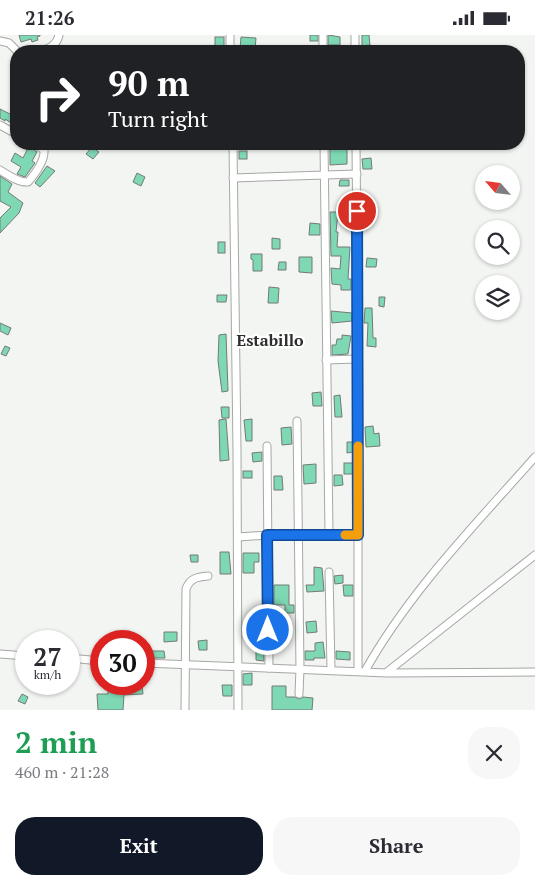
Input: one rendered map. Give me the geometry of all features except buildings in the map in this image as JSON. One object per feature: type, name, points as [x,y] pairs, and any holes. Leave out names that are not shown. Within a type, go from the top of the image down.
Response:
[{"type":"street","points":[[0,170],[19,181],[28,182],[39,167],[44,150]]},
{"type":"street","points":[[232,150],[238,537],[238,710]]},
{"type":"street","points":[[324,150],[328,534]]},
{"type":"street","points":[[356,150],[358,535],[361,671]]},
{"type":"street","points":[[233,178],[356,174]]},
{"type":"street","points":[[326,360],[358,359]]},
{"type":"street","points":[[297,421],[299,694]]},
{"type":"street","points":[[267,446],[269,668]]},
{"type":"street","points":[[361,671],[428,580],[535,457]]},
{"type":"street","points":[[238,537],[267,535],[358,535]]},
{"type":"street","points":[[387,673],[535,555]]},
{"type":"street","points":[[329,572],[332,670]]},
{"type":"street","points":[[185,709],[186,589],[188,583],[193,579],[199,576],[208,576]]},
{"type":"street","points":[[0,654],[15,655]]},
{"type":"street","points":[[155,664],[387,673],[535,672]]},
{"type":"slow traffic","points":[[345,535],[358,535],[358,446]]},
{"type":"district","name":"Estabillo","points":[[270,340]]},
{"type":"route","points":[[268,630],[267,535],[358,535],[357,211]]}]
